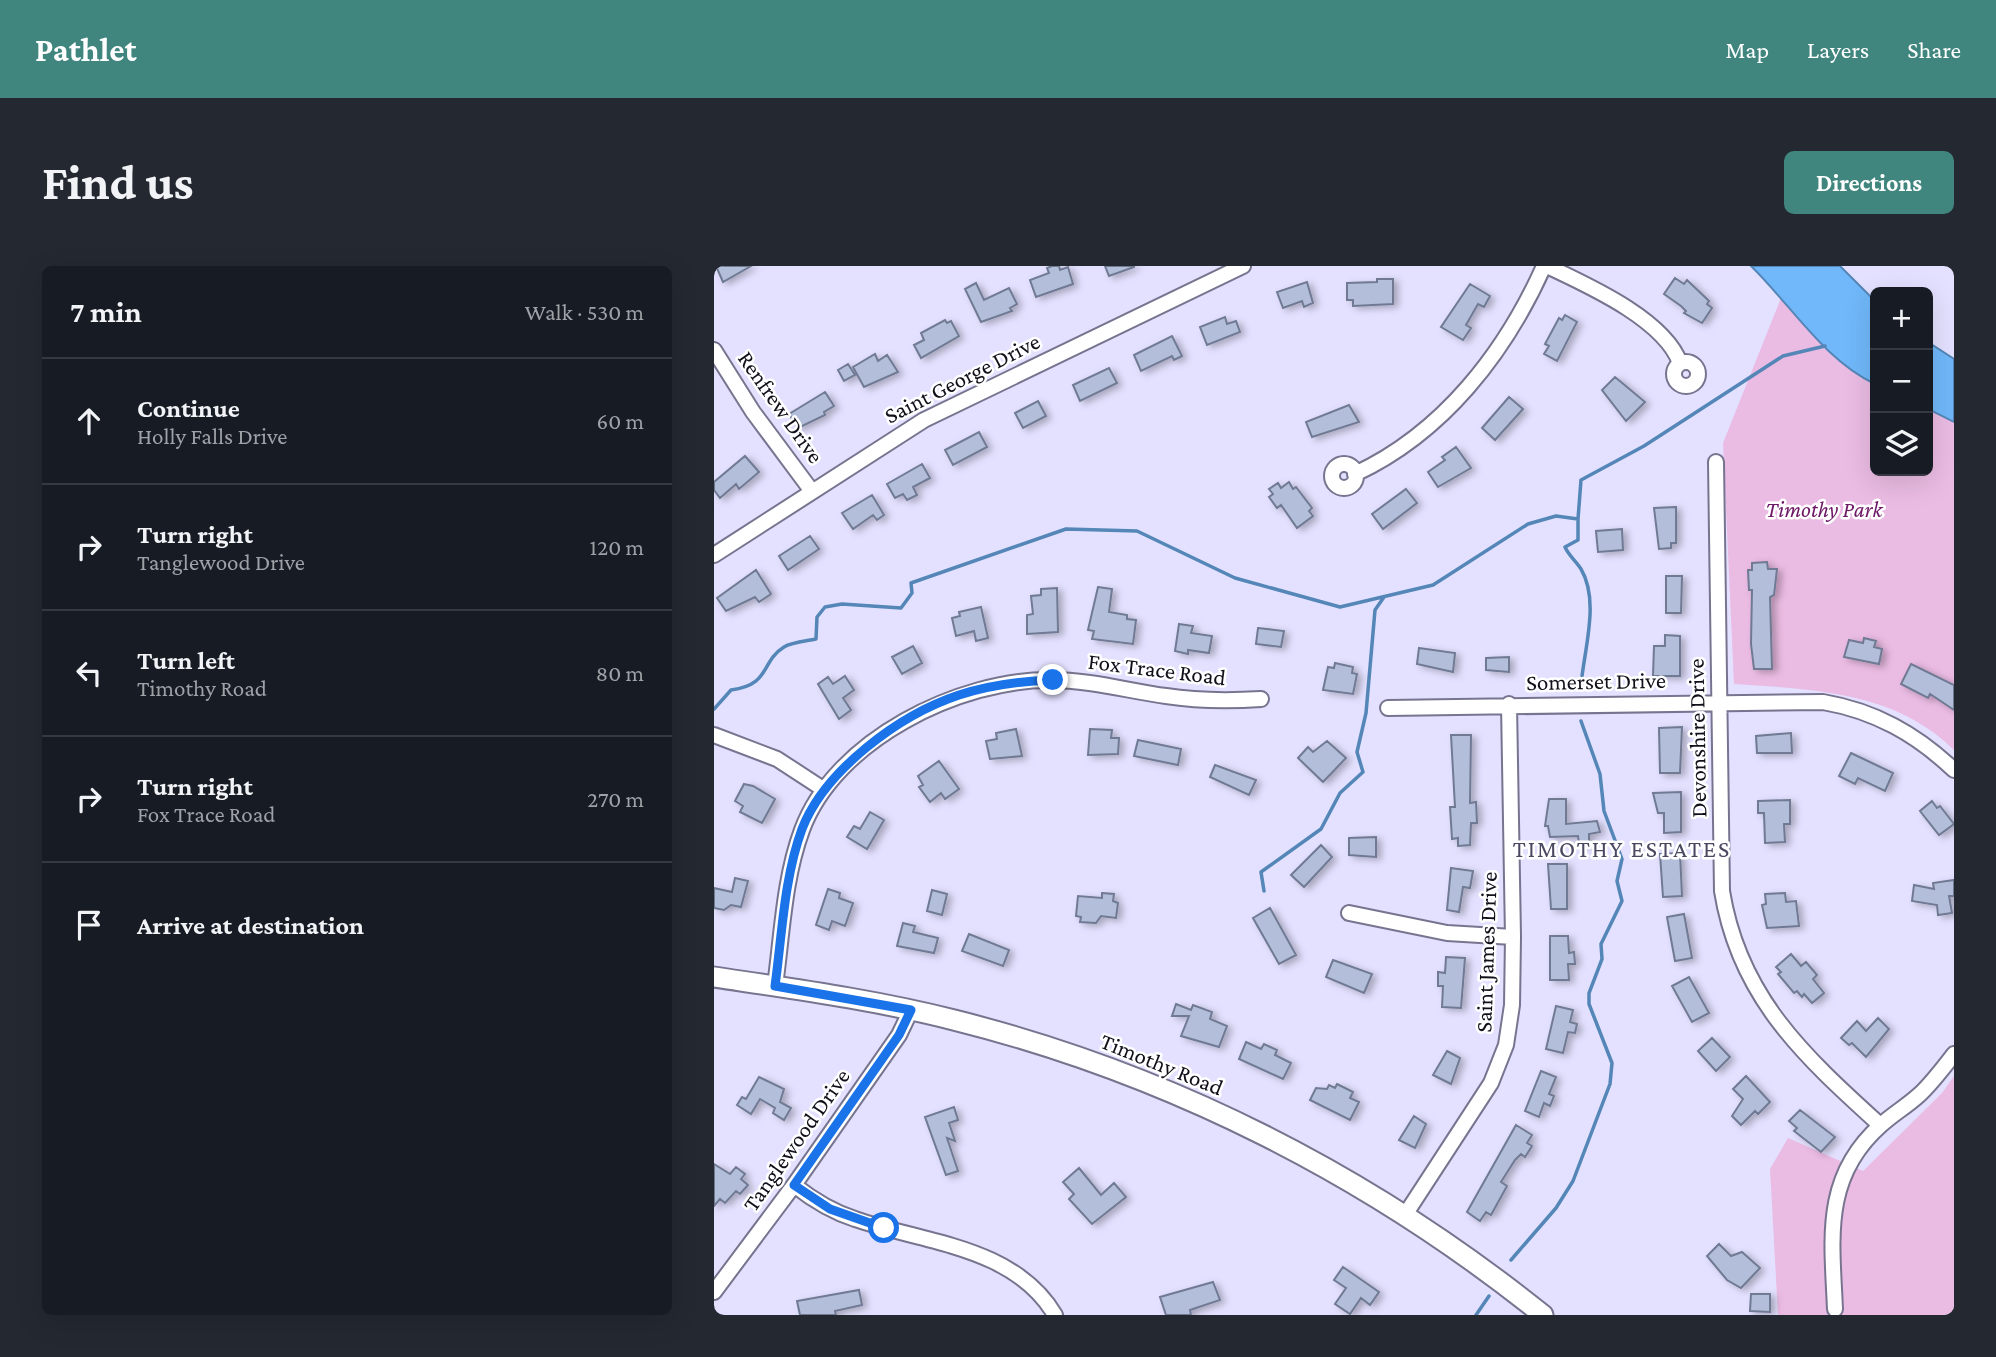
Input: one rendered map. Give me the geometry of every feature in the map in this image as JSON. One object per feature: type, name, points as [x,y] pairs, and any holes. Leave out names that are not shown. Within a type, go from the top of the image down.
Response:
[{"type":"main road","name":"Timothy Road","points":[[714,977],[911,1010],[1010,1036],[1152,1083],[1267,1136],[1405,1215],[1543,1315]]},
{"type":"street","name":"Saint George Drive","points":[[714,555],[811,490],[934,415],[1243,266]]},
{"type":"street","points":[[1355,474],[1401,449],[1446,411],[1491,361],[1531,295],[1545,266],[1582,282],[1634,314],[1670,343],[1680,363]]},
{"type":"street","name":"Renfrew Drive","points":[[714,350],[753,412],[811,490]]},
{"type":"street","name":"Devonshire Drive","points":[[1716,462],[1722,891],[1727,922],[1738,957],[1756,991],[1814,1062],[1880,1125]]},
{"type":"street","name":"Fox Trace Road","points":[[775,986],[795,852],[802,829],[823,789],[856,756],[900,725],[958,695],[987,687],[1053,680],[1196,700],[1261,699]]},
{"type":"street","name":"Somerset Drive","points":[[1388,708],[1815,701],[1860,710],[1906,732],[1954,770]]},
{"type":"street","name":"Saint James Drive","points":[[1405,1215],[1482,1098],[1501,1063],[1511,1014],[1513,937],[1509,704]]},
{"type":"street","points":[[714,735],[777,759],[823,789]]},
{"type":"street","points":[[1349,914],[1447,933],[1513,937]]},
{"type":"street","name":"Tanglewood Drive","points":[[714,1292],[794,1185],[899,1035],[911,1010]]},
{"type":"street","points":[[1835,1309],[1832,1235],[1834,1201],[1854,1155],[1880,1125],[1918,1097],[1954,1054]]},
{"type":"street","points":[[794,1185],[830,1209],[855,1219],[972,1252],[1012,1270],[1042,1296],[1055,1315]]},
{"type":"green space","name":"Timothy Park","points":[[1781,298],[1861,378],[1870,382],[1870,476],[1933,476],[1933,412],[1954,422],[1954,750],[1931,730],[1906,715],[1879,705],[1822,692],[1734,684],[1723,443]]},
{"type":"green space","points":[[1954,1076],[1954,1315],[1778,1315],[1770,1169],[1788,1138],[1863,1171],[1942,1093]]},
{"type":"water","points":[[1751,266],[1840,266],[1870,296],[1870,381],[1840,361],[1824,346]]},
{"type":"water","points":[[1933,345],[1954,359],[1954,422],[1933,412]]},
{"type":"building","points":[[716,266],[751,266],[723,282]]},
{"type":"building","points":[[1059,266],[1060,270],[1068,267],[1073,284],[1036,297],[1030,280],[1049,273],[1047,268]]},
{"type":"building","points":[[1105,266],[1134,266],[1134,267],[1109,276]]},
{"type":"building","points":[[1675,278],[1684,284],[1687,280],[1709,301],[1707,304],[1712,308],[1702,323],[1684,313],[1686,311],[1681,306],[1664,294]]},
{"type":"building","points":[[1377,279],[1393,279],[1393,304],[1353,306],[1353,300],[1347,300],[1347,283],[1377,282]]},
{"type":"building","points":[[1307,282],[1313,303],[1304,307],[1302,301],[1283,308],[1277,292]]},
{"type":"building","points":[[976,283],[984,300],[1009,288],[1017,304],[1010,308],[1012,311],[981,322],[965,289]]},
{"type":"building","points":[[1470,284],[1490,296],[1484,307],[1478,304],[1466,325],[1471,328],[1463,340],[1441,327]]},
{"type":"building","points":[[1565,315],[1577,322],[1557,361],[1544,354],[1549,346],[1545,344],[1559,318],[1562,320]]},
{"type":"building","points":[[1225,317],[1227,324],[1236,321],[1240,332],[1207,345],[1200,327]]},
{"type":"building","points":[[945,320],[947,323],[951,321],[959,336],[921,358],[914,345],[924,340],[921,333]]},
{"type":"building","points":[[1172,336],[1182,356],[1174,360],[1172,356],[1141,371],[1134,355]]},
{"type":"building","points":[[875,354],[878,361],[887,355],[898,372],[864,387],[853,367]]},
{"type":"building","points":[[848,364],[855,375],[844,381],[838,370]]},
{"type":"building","points":[[1109,368],[1117,383],[1080,401],[1073,385]]},
{"type":"building","points":[[1615,377],[1645,402],[1626,421],[1602,390]]},
{"type":"building","points":[[825,392],[834,406],[824,412],[825,415],[798,428],[789,414]]},
{"type":"building","points":[[1509,397],[1523,409],[1495,440],[1482,428]]},
{"type":"building","points":[[1038,401],[1046,416],[1023,428],[1015,413]]},
{"type":"building","points":[[1349,405],[1359,422],[1312,437],[1306,422]]},
{"type":"building","points":[[979,432],[987,447],[953,465],[945,450]]},
{"type":"building","points":[[1456,447],[1471,468],[1438,487],[1428,472],[1445,460],[1442,457]]},
{"type":"building","points":[[745,456],[759,472],[739,489],[736,484],[720,498],[714,490],[714,482]]},
{"type":"building","points":[[922,464],[930,478],[913,487],[917,495],[907,500],[903,494],[895,498],[887,484]]},
{"type":"building","points":[[1289,482],[1312,508],[1309,511],[1313,516],[1297,528],[1281,505],[1277,508],[1269,497],[1273,494],[1269,489],[1278,483],[1281,488]]},
{"type":"building","points":[[1406,489],[1417,503],[1383,529],[1372,514]]},
{"type":"building","points":[[872,495],[884,515],[877,520],[873,515],[853,529],[842,513]]},
{"type":"building","points":[[1676,507],[1676,543],[1671,543],[1671,548],[1659,549],[1654,508]]},
{"type":"building","points":[[1622,529],[1623,550],[1598,552],[1596,531]]},
{"type":"building","points":[[810,536],[819,549],[788,570],[779,556]]},
{"type":"building","points":[[1767,562],[1768,569],[1777,569],[1774,595],[1770,597],[1772,669],[1754,669],[1751,644],[1752,590],[1749,590],[1748,570],[1752,570],[1752,563]]},
{"type":"building","points":[[756,570],[771,594],[759,602],[755,597],[726,611],[717,598]]},
{"type":"building","points":[[1666,576],[1682,576],[1681,613],[1666,613]]},
{"type":"building","points":[[1098,587],[1112,589],[1109,612],[1127,615],[1127,619],[1136,620],[1133,644],[1092,639],[1094,631],[1088,630]]},
{"type":"building","points":[[1057,588],[1058,632],[1027,634],[1027,615],[1033,614],[1031,596],[1041,595],[1041,589]]},
{"type":"building","points":[[981,607],[988,638],[976,641],[974,631],[956,636],[952,618],[960,616],[959,612]]},
{"type":"building","points":[[1179,624],[1193,626],[1191,633],[1212,636],[1209,653],[1188,650],[1188,654],[1175,651]]},
{"type":"building","points":[[1258,628],[1284,631],[1281,647],[1256,644]]},
{"type":"building","points":[[1665,635],[1680,636],[1680,676],[1653,676],[1654,646],[1665,646]]},
{"type":"building","points":[[1864,638],[1876,641],[1874,647],[1882,649],[1879,664],[1844,657],[1849,640],[1863,643]]},
{"type":"building","points":[[913,646],[922,663],[902,674],[892,657]]},
{"type":"building","points":[[1419,648],[1455,653],[1453,672],[1417,664]]},
{"type":"building","points":[[1509,657],[1509,672],[1486,670],[1486,658]]},
{"type":"building","points":[[1335,663],[1353,667],[1352,673],[1357,674],[1353,694],[1323,690],[1328,667],[1334,668]]},
{"type":"building","points":[[1911,664],[1954,685],[1954,710],[1930,694],[1928,698],[1901,684]]},
{"type":"building","points":[[845,676],[854,690],[843,698],[851,710],[839,719],[818,684],[828,677],[833,684]]},
{"type":"building","points":[[1682,727],[1680,773],[1660,773],[1659,728]]},
{"type":"building","points":[[1016,729],[1022,756],[990,759],[986,741],[997,739],[996,733]]},
{"type":"building","points":[[1090,729],[1112,730],[1111,738],[1119,738],[1118,754],[1088,755]]},
{"type":"building","points":[[1791,733],[1792,753],[1757,753],[1756,736]]},
{"type":"building","points":[[1451,735],[1471,735],[1470,803],[1476,802],[1477,823],[1471,823],[1470,845],[1458,846],[1458,838],[1452,839],[1450,807],[1455,807]]},
{"type":"building","points":[[1138,740],[1181,749],[1178,765],[1134,756]]},
{"type":"building","points":[[1327,741],[1346,758],[1323,782],[1298,758],[1308,747],[1313,752]]},
{"type":"building","points":[[1851,753],[1893,773],[1885,791],[1858,778],[1855,784],[1839,776]]},
{"type":"building","points":[[939,761],[959,789],[945,799],[941,793],[930,802],[919,787],[923,785],[918,776]]},
{"type":"building","points":[[1215,765],[1256,780],[1249,795],[1210,777]]},
{"type":"building","points":[[744,784],[753,786],[775,799],[762,823],[740,812],[743,806],[735,801]]},
{"type":"building","points":[[1681,792],[1681,832],[1664,833],[1664,813],[1658,813],[1653,793]]},
{"type":"building","points":[[1549,799],[1566,799],[1566,824],[1597,821],[1600,832],[1589,834],[1589,844],[1579,844],[1578,836],[1550,837],[1548,826],[1545,826]]},
{"type":"building","points":[[1790,800],[1790,824],[1784,824],[1785,842],[1765,843],[1764,813],[1758,813],[1758,801]]},
{"type":"building","points":[[1932,801],[1937,808],[1940,806],[1954,824],[1939,835],[1920,811]]},
{"type":"building","points":[[870,812],[884,820],[867,849],[847,837],[854,826],[860,829]]},
{"type":"building","points":[[1376,837],[1376,857],[1349,855],[1349,838]]},
{"type":"building","points":[[1321,845],[1332,857],[1304,887],[1291,875]]},
{"type":"building","points":[[1680,853],[1682,896],[1663,897],[1660,854]]},
{"type":"building","points":[[1548,864],[1567,864],[1567,909],[1551,909]]},
{"type":"building","points":[[1451,868],[1473,871],[1470,888],[1463,887],[1459,912],[1447,910]]},
{"type":"building","points":[[735,878],[748,881],[741,907],[731,905],[724,910],[714,908],[714,888],[732,892]]},
{"type":"building","points":[[1954,880],[1954,896],[1949,896],[1952,913],[1938,915],[1937,905],[1912,901],[1914,885],[1934,889],[1933,883]]},
{"type":"building","points":[[828,889],[840,893],[839,898],[853,903],[845,926],[832,921],[829,930],[816,925]]},
{"type":"building","points":[[932,890],[947,894],[942,915],[927,911]]},
{"type":"building","points":[[1102,893],[1114,894],[1113,901],[1118,903],[1116,918],[1101,916],[1096,923],[1080,922],[1081,917],[1076,916],[1078,896],[1102,898]]},
{"type":"building","points":[[1785,893],[1786,902],[1796,901],[1799,926],[1767,928],[1762,905],[1766,904],[1765,894]]},
{"type":"building","points":[[1270,908],[1296,955],[1279,964],[1253,918]]},
{"type":"building","points":[[1684,914],[1692,958],[1675,961],[1667,917]]},
{"type":"building","points":[[903,923],[915,926],[913,932],[938,938],[934,953],[897,946]]},
{"type":"building","points":[[969,934],[1009,950],[1003,966],[962,951]]},
{"type":"building","points":[[1550,936],[1568,936],[1569,953],[1574,952],[1575,964],[1568,964],[1569,980],[1550,980]]},
{"type":"building","points":[[1791,954],[1801,966],[1806,962],[1817,975],[1813,979],[1824,993],[1812,1003],[1804,994],[1802,997],[1797,991],[1794,993],[1778,974],[1781,972],[1776,967]]},
{"type":"building","points":[[1446,957],[1465,958],[1461,1008],[1442,1007],[1443,986],[1438,986],[1438,972],[1445,973]]},
{"type":"building","points":[[1333,960],[1372,974],[1364,993],[1326,977]]},
{"type":"building","points":[[1689,977],[1709,1013],[1692,1022],[1672,986]]},
{"type":"building","points":[[1176,1004],[1191,1010],[1193,1005],[1212,1012],[1210,1019],[1227,1026],[1219,1047],[1181,1036],[1189,1016],[1172,1016]]},
{"type":"building","points":[[1556,1006],[1573,1010],[1570,1022],[1577,1024],[1575,1033],[1568,1032],[1563,1053],[1546,1049]]},
{"type":"building","points":[[1878,1018],[1889,1029],[1866,1057],[1852,1043],[1849,1045],[1841,1038],[1857,1021],[1866,1031]]},
{"type":"building","points":[[1712,1038],[1730,1057],[1716,1071],[1698,1051]]},
{"type":"building","points":[[1246,1042],[1261,1049],[1264,1044],[1277,1050],[1275,1055],[1291,1063],[1283,1079],[1239,1059]]},
{"type":"building","points":[[1447,1051],[1460,1058],[1451,1084],[1433,1075]]},
{"type":"building","points":[[1541,1071],[1556,1077],[1549,1094],[1554,1096],[1550,1106],[1544,1103],[1539,1117],[1525,1111]]},
{"type":"building","points":[[1746,1076],[1770,1102],[1758,1114],[1755,1111],[1741,1125],[1732,1116],[1743,1099],[1733,1089]]},
{"type":"building","points":[[759,1077],[784,1089],[780,1102],[791,1108],[784,1120],[773,1113],[775,1108],[760,1099],[751,1114],[737,1105],[742,1097],[746,1099]]},
{"type":"building","points":[[1337,1084],[1353,1092],[1350,1098],[1359,1102],[1350,1120],[1310,1100],[1316,1088],[1327,1089],[1329,1085],[1335,1088]]},
{"type":"building","points":[[954,1107],[958,1120],[949,1123],[955,1141],[947,1138],[958,1171],[946,1175],[925,1117]]},
{"type":"building","points":[[1800,1110],[1835,1137],[1821,1152],[1794,1131],[1797,1128],[1789,1121]]},
{"type":"building","points":[[1414,1116],[1426,1124],[1415,1148],[1399,1140]]},
{"type":"building","points":[[1516,1125],[1532,1135],[1527,1143],[1532,1146],[1525,1157],[1521,1154],[1515,1160],[1501,1182],[1507,1186],[1491,1215],[1486,1212],[1480,1221],[1467,1212]]},
{"type":"building","points":[[714,1164],[730,1174],[736,1167],[745,1174],[741,1179],[748,1185],[740,1194],[736,1191],[725,1203],[720,1199],[714,1206]]},
{"type":"building","points":[[1079,1168],[1101,1195],[1114,1183],[1126,1197],[1092,1224],[1069,1199],[1074,1194],[1063,1182]]},
{"type":"building","points":[[1719,1244],[1731,1256],[1742,1252],[1760,1268],[1741,1288],[1727,1280],[1707,1256]]},
{"type":"building","points":[[1343,1267],[1379,1292],[1370,1305],[1361,1298],[1350,1314],[1335,1304],[1346,1288],[1334,1280]]},
{"type":"building","points":[[1213,1282],[1220,1300],[1190,1310],[1191,1315],[1166,1315],[1160,1297]]},
{"type":"building","points":[[859,1290],[862,1305],[835,1311],[836,1315],[800,1315],[797,1301]]},
{"type":"building","points":[[1751,1294],[1770,1294],[1770,1312],[1750,1311]]},
{"type":"waterway","points":[[714,709],[731,690],[744,687],[759,678],[771,659],[784,647],[816,639],[817,617],[825,607],[842,604],[901,608],[912,593],[911,583],[1066,529],[1137,531],[1235,578],[1340,607],[1433,585],[1528,524],[1556,516],[1578,519],[1581,480],[1644,446],[1783,356],[1825,346]]},
{"type":"waterway","points":[[1578,519],[1578,540],[1565,547],[1581,569],[1589,596],[1589,626],[1581,685]]},
{"type":"waterway","points":[[1264,891],[1261,872],[1321,829],[1340,793],[1363,772],[1357,752],[1366,713],[1375,610],[1384,597]]},
{"type":"waterway","points":[[1511,1260],[1556,1208],[1573,1181],[1610,1084],[1612,1063],[1589,1004],[1589,993],[1602,959],[1601,944],[1622,901],[1617,881],[1622,859],[1604,811],[1600,774],[1581,721]]},
{"type":"waterway","points":[[1476,1315],[1489,1296]]},
{"type":"district","name":"TIMOTHY ESTATES","points":[[1622,849]]},
{"type":"route","points":[[884,1228],[830,1209],[794,1185],[899,1035],[911,1010],[775,986],[795,852],[802,829],[823,789],[838,772],[900,725],[958,695],[1019,681],[1053,680]]}]
